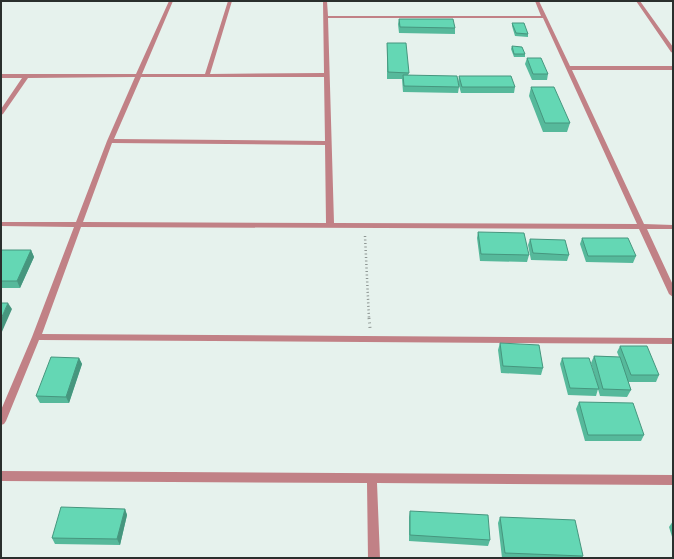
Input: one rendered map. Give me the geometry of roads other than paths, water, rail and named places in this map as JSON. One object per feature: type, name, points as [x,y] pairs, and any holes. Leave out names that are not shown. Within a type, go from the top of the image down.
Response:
[{"type":"street","points":[[1,421],[36,337],[110,141],[171,1]]},
{"type":"street","points":[[207,75],[230,1]]},
{"type":"street","points":[[325,1],[330,224]]},
{"type":"street","points":[[537,1],[673,294]]},
{"type":"street","points":[[638,1],[673,51]]},
{"type":"street","points":[[326,17],[544,17]]},
{"type":"street","points":[[568,68],[673,68]]},
{"type":"street","points":[[1,76],[327,75]]},
{"type":"street","points":[[1,112],[26,76]]},
{"type":"street","points":[[110,141],[328,143]]},
{"type":"street","points":[[1,224],[330,224],[673,227]]},
{"type":"street","points":[[36,337],[673,341]]},
{"type":"street","points":[[1,476],[673,480]]},
{"type":"street","points":[[372,478],[374,558]]}]
